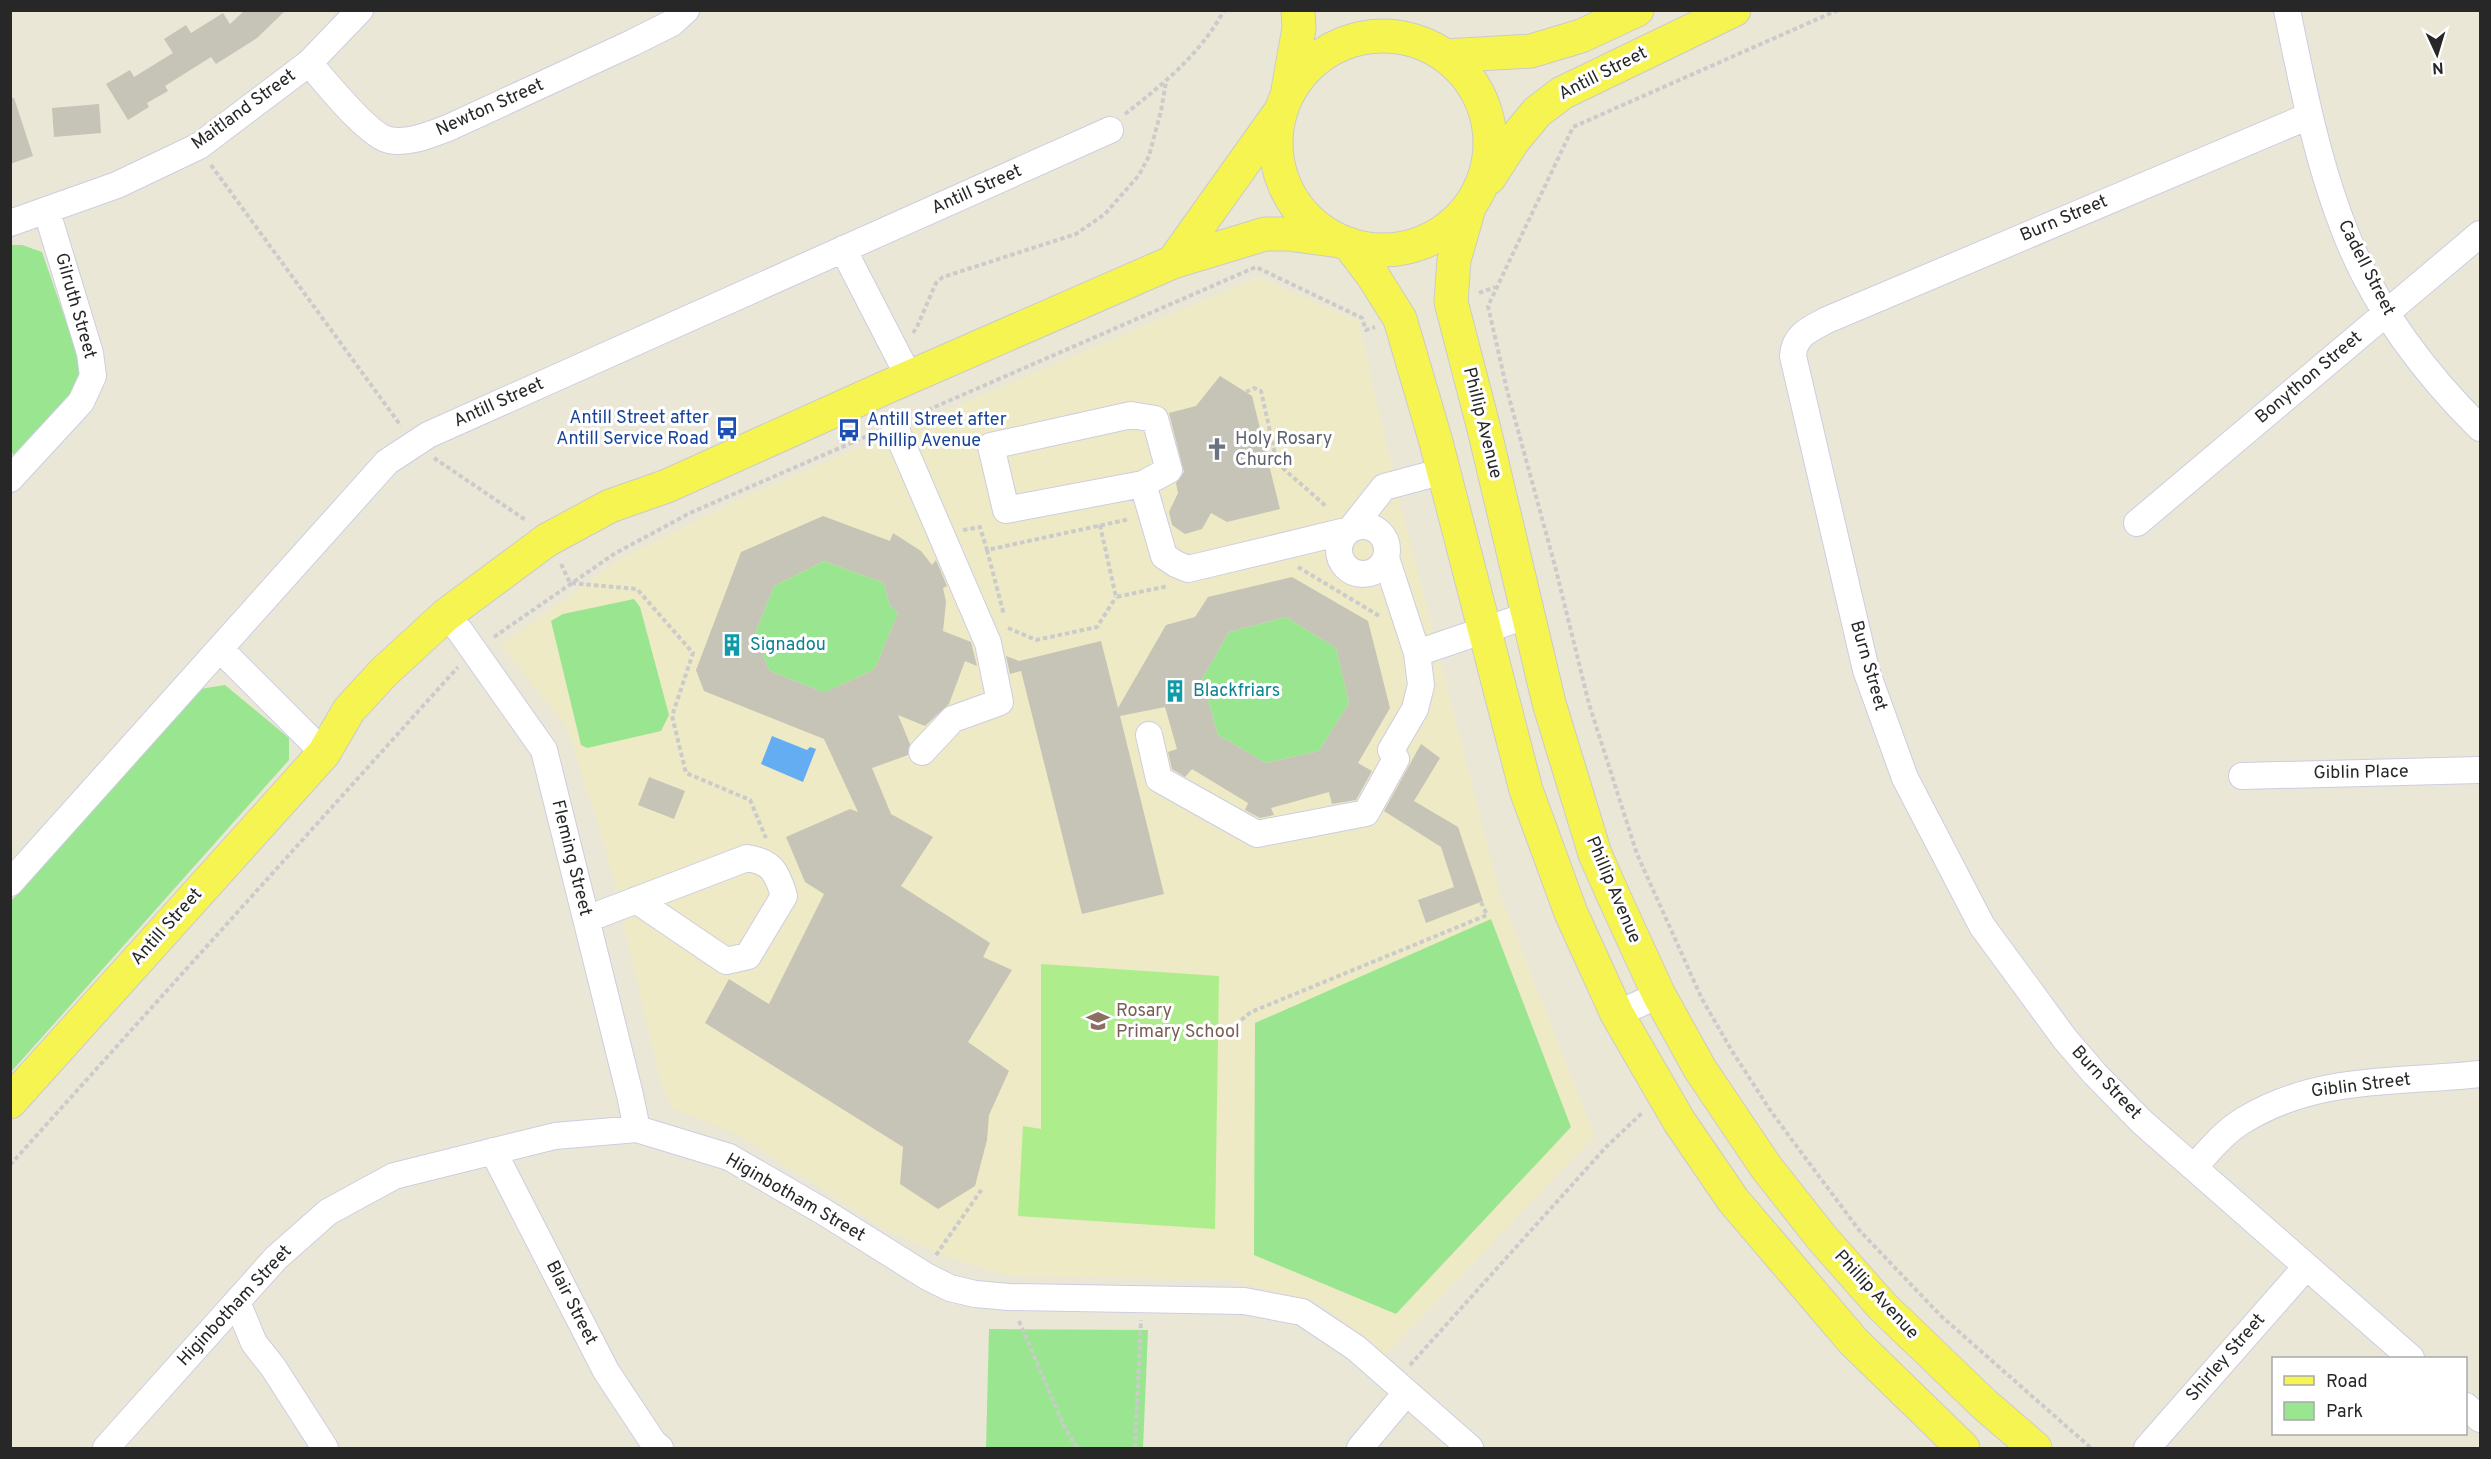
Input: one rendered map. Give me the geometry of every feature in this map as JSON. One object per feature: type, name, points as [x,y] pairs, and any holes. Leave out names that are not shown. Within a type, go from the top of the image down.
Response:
[{"type":"main road","points":[[1298,10],[1299,28],[1276,134],[1277,156],[1286,187],[1304,215],[1320,230],[1344,242],[1380,250],[1400,249],[1420,244],[1455,223],[1472,202],[1488,169],[1491,147],[1490,125],[1484,104],[1474,85],[1460,67],[1434,50],[1386,10]]},
{"type":"main road","points":[[1173,262],[1283,105],[1302,73],[1318,58],[1336,47],[1357,39],[1379,36],[1401,38],[1434,50],[1531,51],[1581,36],[1637,10]]},
{"type":"main road","name":"Antill Street","points":[[1472,202],[1513,141],[1537,112],[1562,93],[1590,77],[1734,10]]},
{"type":"main road","name":"Phillip Avenue","points":[[1472,202],[1454,260],[1450,302],[1549,703],[1595,854],[1659,995],[1700,1069],[1766,1167],[1822,1238],[1882,1306],[1984,1404],[2035,1449]]},
{"type":"main road","name":"Antill Street","points":[[460,633],[547,540],[610,506],[667,486],[1173,262],[1265,234],[1288,234],[1344,242]]},
{"type":"main road","points":[[1344,242],[1373,276],[1400,319],[1444,471],[1526,790],[1571,913],[1617,1014],[1663,1093],[1734,1200],[1798,1279],[1853,1341],[1963,1449]]},
{"type":"main road","name":"Antill Street","points":[[10,1102],[324,753],[349,710],[376,680],[564,571],[667,486]]},
{"type":"street","name":"Maitland Street","points":[[10,223],[47,212],[117,185],[199,146],[309,63],[360,10]]},
{"type":"street","name":"Newton Street","points":[[309,63],[364,124],[388,140],[417,139],[448,128],[632,44],[672,23],[686,10]]},
{"type":"street","name":"Cadell Street","points":[[2288,10],[2309,116],[2334,204],[2348,242],[2386,313],[2444,393],[2481,428]]},
{"type":"street","name":"Burn Street","points":[[2309,116],[1827,320],[1808,330],[1793,344],[1793,356],[1866,670],[1905,778],[1982,926],[2036,1002],[2095,1074],[2142,1122],[2409,1357]]},
{"type":"street","name":"Antill Street","points":[[10,883],[387,462],[439,430],[1110,130]]},
{"type":"street","name":"Gilruth Street","points":[[10,479],[81,402],[93,376],[90,353],[47,212]]},
{"type":"street","name":"Bonython Street","points":[[2137,523],[2481,234]]},
{"type":"street","points":[[843,249],[909,377]]},
{"type":"street","points":[[1131,416],[1155,419],[1169,470],[1143,484],[1006,510],[991,446],[1131,416]]},
{"type":"street","points":[[894,424],[988,643],[1000,702],[953,719],[922,752]]},
{"type":"street","points":[[1143,484],[1164,556],[1188,569],[1350,530],[1362,526],[1377,530],[1387,542],[1383,565],[1369,574],[1361,574],[1347,568],[1340,554],[1340,546],[1350,530],[1384,487],[1444,471]]},
{"type":"street","points":[[1149,735],[1159,779],[1257,834],[1366,813],[1395,759],[1391,750],[1415,709],[1421,685],[1417,653],[1386,558]]},
{"type":"street","points":[[1417,653],[1529,615]]},
{"type":"street","name":"Fleming Street","points":[[460,633],[544,750],[630,1095],[636,1129]]},
{"type":"street","points":[[220,649],[324,753]]},
{"type":"street","name":"Giblin Place","points":[[2242,776],[2481,770]]},
{"type":"street","points":[[586,919],[636,900],[747,858],[764,861],[779,878],[784,896],[748,956],[726,962],[636,900]]},
{"type":"street","points":[[1617,1014],[1659,995]]},
{"type":"street","name":"Giblin Street","points":[[2194,1167],[2242,1120],[2304,1093],[2334,1086],[2481,1074]]},
{"type":"street","name":"Higinbotham Street","points":[[106,1449],[276,1258],[328,1212],[394,1176],[555,1136],[636,1129],[729,1157],[824,1212],[926,1276],[942,1284],[975,1294],[1142,1301],[1244,1301],[1302,1312],[1404,1383],[1470,1449]]},
{"type":"street","name":"Blair Street","points":[[492,1151],[606,1371],[660,1449]]},
{"type":"street","name":"Shirley Street","points":[[2147,1449],[2306,1267]]},
{"type":"street","points":[[237,1302],[254,1342],[273,1367],[325,1449]]},
{"type":"street","points":[[1360,1449],[1404,1383]]},
{"type":"street","points":[[2467,1407],[2481,1419]]},
{"type":"path","points":[[1110,130],[1119,119],[1166,82],[1202,43],[1224,10]]},
{"type":"path","points":[[1838,10],[1573,127],[1488,306],[1507,390],[1555,566],[1589,704],[1611,779],[1637,854],[1702,999],[1772,1113],[1859,1230],[1941,1316],[2091,1449]]},
{"type":"path","points":[[893,344],[905,338],[917,327],[936,283],[943,277],[1076,234],[1105,214],[1139,175],[1149,156],[1166,82]]},
{"type":"path","points":[[207,159],[414,444],[535,528]]},
{"type":"path","points":[[10,1165],[458,666],[460,633],[564,571],[614,554],[690,513],[1256,267],[1362,318],[1366,330]]},
{"type":"path","points":[[1246,392],[1254,388],[1262,391],[1277,463],[1327,507]]},
{"type":"path","points":[[987,550],[1008,628],[1036,640],[1097,627],[1116,597],[1100,525]]},
{"type":"path","points":[[564,571],[637,589],[693,653],[672,716],[686,773],[750,800],[780,872],[779,878]]},
{"type":"path","points":[[1116,597],[1178,584]]},
{"type":"path","points":[[1218,1039],[1251,1012],[1487,915],[1481,902]]},
{"type":"path","points":[[1404,1383],[1608,1146],[1663,1093]]},
{"type":"path","points":[[932,1261],[982,1189]]},
{"type":"path","points":[[1009,1297],[1064,1426],[1077,1449]]},
{"type":"path","points":[[1135,1449],[1142,1301]]},
{"type":"shaded area","points":[[1258,277],[1358,321],[1400,502],[1500,895],[1595,1136],[1385,1355],[1320,1304],[1232,1280],[1011,1276],[947,1257],[879,1226],[737,1134],[672,1108],[661,1084],[609,861],[567,727],[501,645],[621,559],[742,498]]},
{"type":"green space","points":[[11,245],[22,245],[42,252],[81,365],[78,378],[64,403],[15,457],[11,451]]},
{"type":"green space","points":[[824,561],[884,583],[889,604],[898,613],[876,666],[871,671],[828,691],[820,691],[770,671],[754,636],[774,586]]},
{"type":"green space","points":[[634,599],[640,607],[669,715],[661,731],[587,748],[581,745],[551,621],[563,614]]},
{"type":"green space","points":[[1286,617],[1336,648],[1349,703],[1319,751],[1266,763],[1218,735],[1202,679],[1229,632]]},
{"type":"green space","points":[[225,685],[289,738],[289,760],[11,1072],[11,901],[200,689]]},
{"type":"green space","points":[[1491,919],[1571,1127],[1396,1314],[1254,1255],[1255,1023]]},
{"type":"green space","points":[[1041,964],[1219,976],[1215,1229],[1018,1216],[1023,1126],[1041,1129]]},
{"type":"green space","points":[[989,1329],[1148,1330],[1143,1448],[986,1448]]},
{"type":"water","points":[[772,736],[807,750],[810,747],[816,749],[803,782],[761,764]]},
{"type":"building","points":[[245,10],[286,10],[257,38],[216,64],[211,57],[165,86],[168,91],[147,103],[149,107],[128,120],[106,84],[130,70],[134,77],[173,53],[164,39],[186,25],[191,33],[223,13],[230,24]]},
{"type":"building","points":[[10,98],[14,98],[33,156],[10,164]]},
{"type":"building","points":[[99,104],[101,133],[54,137],[52,108]]},
{"type":"building","name":"Holy Rosary Church","points":[[1220,376],[1252,396],[1280,509],[1227,522],[1211,513],[1202,529],[1185,534],[1172,525],[1169,512],[1178,493],[1176,483],[1184,472],[1169,413],[1196,406]]},
{"type":"building","points":[[823,516],[890,541],[893,533],[921,551],[932,565],[936,560],[947,586],[943,588],[946,602],[943,631],[971,642],[977,666],[965,661],[949,704],[925,726],[898,715],[910,744],[908,755],[872,768],[891,814],[933,837],[901,886],[990,943],[983,957],[1012,970],[968,1042],[1009,1071],[989,1115],[987,1140],[975,1186],[938,1209],[900,1184],[903,1147],[705,1023],[729,979],[769,1004],[824,894],[805,882],[786,837],[850,809],[858,812],[824,739],[704,691],[696,670],[741,552]],"holes":[[[824,561],[884,583],[889,604],[898,613],[876,666],[871,671],[828,691],[820,691],[770,671],[754,636],[774,586]]]},
{"type":"building","points":[[1292,577],[1368,621],[1390,708],[1358,763],[1372,771],[1356,800],[1332,804],[1329,792],[1271,808],[1274,815],[1260,818],[1245,810],[1248,803],[1192,769],[1185,777],[1172,769],[1168,752],[1177,749],[1165,707],[1120,716],[1164,894],[1082,914],[1021,671],[1010,674],[1006,656],[1019,661],[1101,641],[1118,708],[1166,625],[1195,617],[1208,597]],"holes":[[[1286,617],[1336,648],[1349,703],[1319,751],[1266,763],[1218,735],[1202,679],[1229,632]]]},
{"type":"building","points":[[1421,744],[1440,758],[1414,801],[1458,827],[1483,901],[1426,923],[1418,900],[1454,887],[1441,847],[1384,811]]},
{"type":"building","points":[[649,777],[685,791],[674,819],[638,805]]},
{"type":"place","name":"Antill Street after Antill Service Road","points":[[727,428]]},
{"type":"place","name":"Antill Street after Phillip Avenue","points":[[849,430]]},
{"type":"place","name":"Holy Rosary Church","points":[[1217,449]]},
{"type":"place","name":"Signadou","points":[[732,645]]},
{"type":"place","name":"Blackfriars","points":[[1175,691]]},
{"type":"place","name":"Rosary Primary School","points":[[1098,1021]]}]
